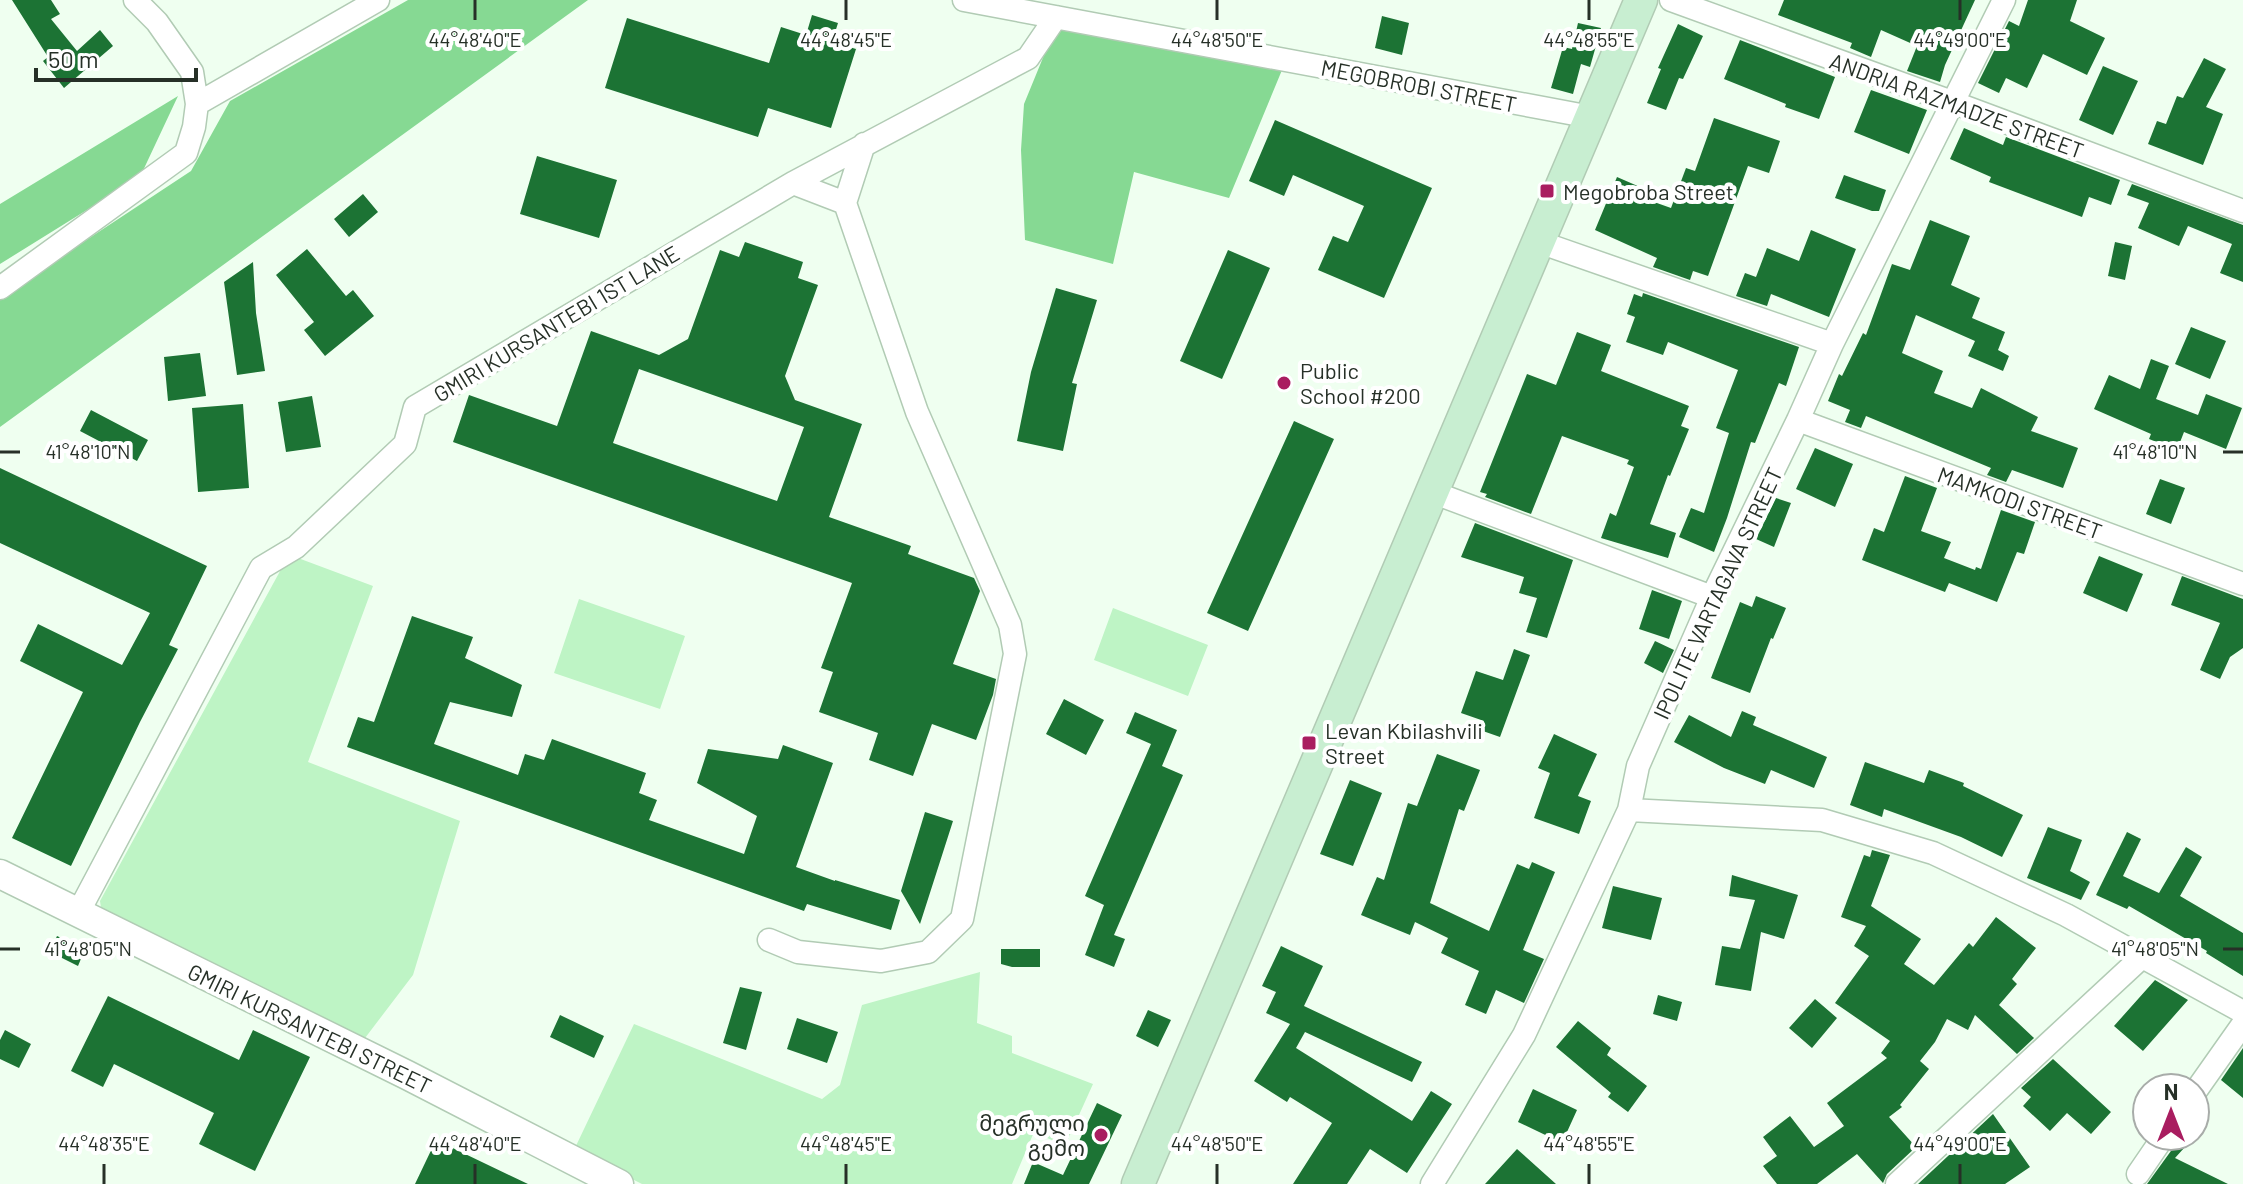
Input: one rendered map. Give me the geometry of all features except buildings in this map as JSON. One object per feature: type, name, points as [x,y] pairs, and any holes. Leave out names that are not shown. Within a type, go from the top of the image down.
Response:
[{"type":"main road","points":[[1138,1184],[1641,0]]},
{"type":"street","points":[[0,288],[186,153],[197,104],[192,72],[157,22],[135,0]]},
{"type":"street","points":[[197,104],[378,0]]},
{"type":"street","name":"MEGOBROBI STREET","points":[[964,0],[1591,117]]},
{"type":"street","name":"ANDRIA RAZMADZE STREET","points":[[1671,0],[2243,211]]},
{"type":"street","name":"IPOLITE VARTAGAVA STREET","points":[[1432,1184],[1524,1035],[1629,810],[1638,766],[1712,597],[1832,344],[2004,0]]},
{"type":"street","name":"GMIRI KURSANTEBI 1ST LANE","points":[[78,913],[261,568],[296,547],[405,444],[415,407],[793,183],[1028,58],[1056,17]]},
{"type":"street","points":[[769,940],[798,952],[881,961],[928,952],[962,919],[1015,654],[1010,625],[917,412],[845,203],[864,144]]},
{"type":"street","points":[[793,183],[845,203]]},
{"type":"street","points":[[1539,242],[1832,344]]},
{"type":"street","name":"MAMKODI STREET","points":[[1798,420],[2243,584]]},
{"type":"street","points":[[1432,492],[1712,597]]},
{"type":"street","points":[[1629,810],[1822,820],[1933,853],[2066,915],[2243,1012]]},
{"type":"street","name":"GMIRI KURSANTEBI STREET","points":[[0,874],[407,1075],[619,1184]]},
{"type":"street","points":[[1897,1184],[2143,956]]},
{"type":"street","points":[[2209,1072],[2243,1024]]},
{"type":"street","points":[[2138,1174],[2153,1152]]},
{"type":"green space","points":[[408,0],[588,0],[0,427],[0,297],[191,171],[230,101]]},
{"type":"green space","points":[[1056,26],[1282,70],[1229,198],[1134,172],[1113,264],[1025,240],[1021,150],[1024,104]]},
{"type":"green space","points":[[178,96],[140,177],[0,264],[0,204]]},
{"type":"green space","points":[[298,558],[373,586],[308,762],[460,821],[413,975],[362,1042],[102,914],[100,901],[285,562]]},
{"type":"green space","points":[[579,599],[685,636],[660,709],[554,673]]},
{"type":"green space","points":[[1113,608],[1208,645],[1188,696],[1094,660]]},
{"type":"green space","points":[[980,972],[977,1023],[1012,1036],[1012,1053],[1093,1084],[1065,1146],[1034,1132],[1012,1184],[642,1184],[574,1150],[634,1024],[822,1099],[840,1085],[862,1005]]},
{"type":"place","name":"Megobroba Street","points":[[1547,191]]},
{"type":"place","name":"Public School #200","points":[[1284,383]]},
{"type":"place","name":"Levan Kbilashvili Street","points":[[1309,743]]},
{"type":"place","name":"მეგრული გემო","points":[[1101,1135]]}]
